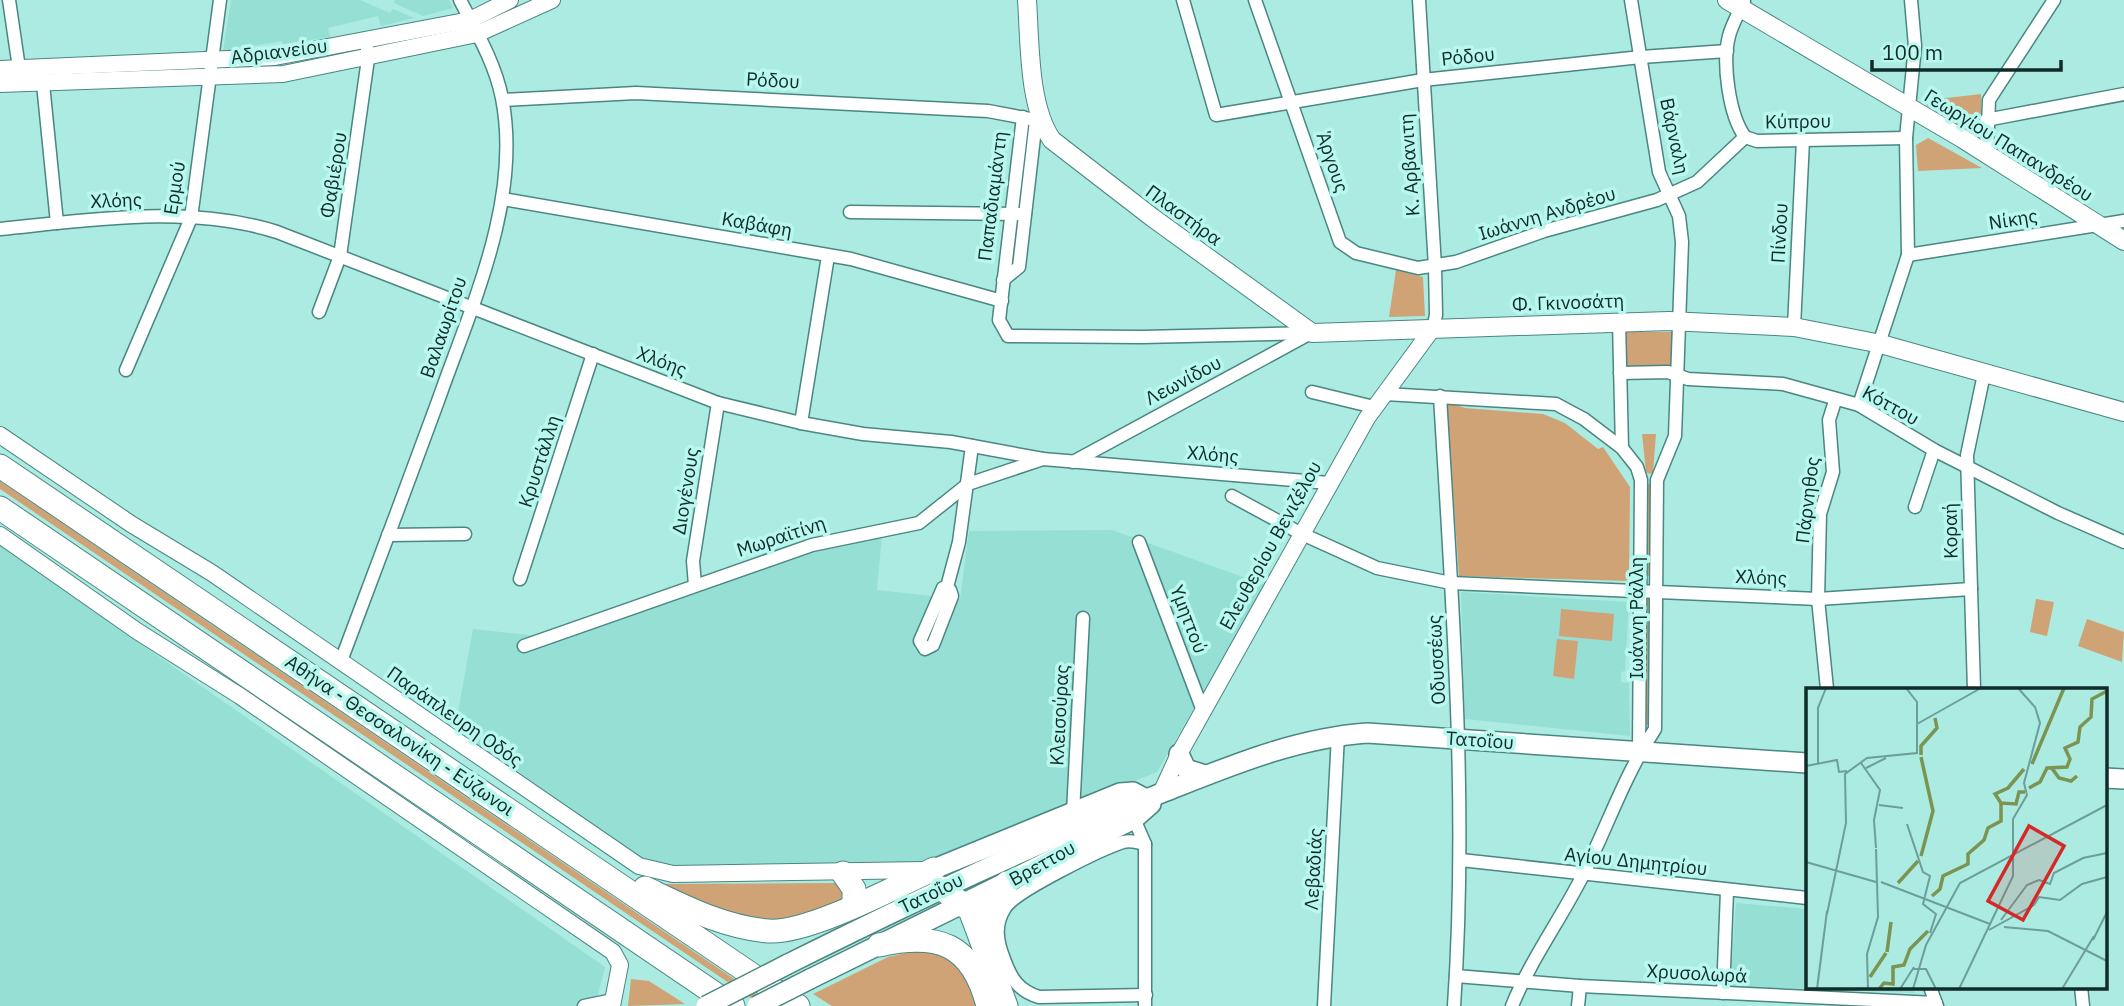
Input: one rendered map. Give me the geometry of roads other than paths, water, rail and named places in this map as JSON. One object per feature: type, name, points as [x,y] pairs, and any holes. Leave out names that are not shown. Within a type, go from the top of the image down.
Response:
[{"type":"highway","name":"Αθήνα - Θεσσαλονίκη - Εύζωνοι","points":[[0,466],[798,1006]]},
{"type":"highway","name":"Αθήνα - Θεσσαλονίκη - Εύζωνοι","points":[[0,508],[733,1006]]},
{"type":"highway","points":[[579,857],[707,917],[738,927],[770,931],[798,928],[854,905],[938,878],[965,903],[985,945],[1006,1006]]},
{"type":"highway","points":[[843,873],[854,889],[854,905]]},
{"type":"highway","points":[[985,945],[988,911],[992,900],[1007,883]]},
{"type":"highway","points":[[878,945],[916,939],[947,944],[957,950],[975,971],[988,1006]]},
{"type":"main road","name":"Παπαδιαμάντη","points":[[1024,3],[1039,120]]},
{"type":"main road","name":"Γεωργίου Παπανδρέου","points":[[1737,3],[1987,154],[2124,241]]},
{"type":"main road","name":"Πλαστήρα","points":[[1039,120],[1065,152],[1312,333]]},
{"type":"main road","name":"Φ. Γκινοσάτη","points":[[1312,333],[1680,321],[1794,327],[1881,344],[2124,412]]},
{"type":"main road","name":"Τατοΐου","points":[[706,1006],[788,964],[938,878],[1205,775],[1304,742],[1338,735],[1367,733],[1806,762]]},
{"type":"main road","points":[[1179,754],[1186,769],[1205,775]]},
{"type":"main road","points":[[2106,778],[2124,779]]},
{"type":"main road","points":[[938,878],[1120,793],[1133,792],[1154,796]]},
{"type":"main road","name":"Τατοΐου","points":[[757,1006],[1134,818],[1154,796]]},
{"type":"street","name":"Ερμού","points":[[125,370],[191,218],[220,0]]},
{"type":"street","name":"Βαλαωρίτου","points":[[341,661],[471,308],[503,199],[506,165],[503,100],[474,27],[460,0]]},
{"type":"street","name":"Αδριανείου","points":[[0,84],[43,75],[275,57],[366,40],[474,27],[510,0]]},
{"type":"street","name":"Αδριανείου","points":[[0,69],[19,68],[43,75],[210,79],[283,74],[368,59],[552,0]]},
{"type":"street","name":"Ρόδου","points":[[1183,0],[1216,115],[1423,80],[1641,57],[1727,51]]},
{"type":"street","name":"Άργους","points":[[1255,0],[1340,242],[1356,253],[1418,268],[1435,267]]},
{"type":"street","name":"Κ. Αρβανιτη","points":[[1419,0],[1435,267],[1436,315],[1433,328]]},
{"type":"street","name":"Βάρναλη","points":[[1631,0],[1659,172],[1679,216],[1682,242],[1680,321]]},
{"type":"street","points":[[1858,405],[1881,344],[1908,255],[1906,138],[1915,46],[1911,0]]},
{"type":"street","points":[[1987,154],[1986,120],[1989,100],[2054,0]]},
{"type":"street","points":[[7,2],[19,68]]},
{"type":"street","points":[[1737,3],[1727,51],[1731,104],[1736,125],[1745,137]]},
{"type":"street","name":"Φαβιέρου","points":[[320,312],[340,256],[368,59],[366,40]]},
{"type":"street","points":[[43,75],[57,223]]},
{"type":"street","name":"Ρόδου","points":[[503,100],[636,93],[988,111],[1039,120]]},
{"type":"street","points":[[1986,120],[2124,94]]},
{"type":"street","name":"Παπαδιαμάντη","points":[[1004,332],[999,320],[1023,117]]},
{"type":"street","name":"Παπαδιαμάντη","points":[[1003,280],[1019,267],[1039,120]]},
{"type":"street","name":"Κύπρου","points":[[1669,194],[1697,182],[1745,137],[1757,141],[1906,138]]},
{"type":"street","name":"Πίνδου","points":[[1794,327],[1803,140]]},
{"type":"street","name":"Ιωάννη Ανδρέου","points":[[1435,267],[1669,194]]},
{"type":"street","name":"Καβάφη","points":[[503,199],[828,256],[888,269],[1002,301]]},
{"type":"street","points":[[850,212],[1025,214]]},
{"type":"street","name":"Χλόης","points":[[0,229],[118,217],[191,218],[261,227],[718,403],[801,423],[863,434],[972,446],[1044,459],[1328,483]]},
{"type":"street","name":"Νίκης","points":[[1908,255],[2124,221]]},
{"type":"street","points":[[801,423],[828,256]]},
{"type":"street","name":"Ιωάννη Ράλλη","points":[[1512,1006],[1522,982],[1583,875],[1639,753],[1655,729],[1657,480],[1675,436],[1680,321]]},
{"type":"street","points":[[1619,322],[1622,448]]},
{"type":"street","name":"Ελευθερίου Βενιζέλου","points":[[1154,796],[1328,483],[1374,407],[1433,328]]},
{"type":"street","name":"Φ. Γκινοσάτη","points":[[1004,332],[1014,337],[1312,333]]},
{"type":"street","name":"Λεωνίδου","points":[[1073,462],[1312,333]]},
{"type":"street","name":"Κρυστάλλη","points":[[520,579],[593,354]]},
{"type":"street","name":"Κόττου","points":[[1620,373],[1677,374],[1688,379],[1783,384],[1835,401],[1858,405],[1934,450],[2070,519],[2124,542]]},
{"type":"street","name":"Κοραή","points":[[1974,688],[1967,455],[1984,374]]},
{"type":"street","points":[[1312,392],[1374,407]]},
{"type":"street","points":[[1385,394],[1556,404],[1584,419],[1622,448],[1637,467],[1641,480],[1657,480]]},
{"type":"street","name":"Οδυσσέως","points":[[1440,396],[1459,738],[1461,860],[1454,1006]]},
{"type":"street","name":"Πάρνηθος","points":[[1827,688],[1818,599],[1820,514],[1833,472],[1829,420],[1835,401]]},
{"type":"street","name":"Διογένους","points":[[695,585],[693,561],[718,403]]},
{"type":"street","name":"Παράπλευρη Οδός","points":[[0,435],[341,661],[461,747],[639,866],[673,874],[843,873],[938,878]]},
{"type":"street","points":[[947,587],[959,541],[972,446]]},
{"type":"street","points":[[1915,507],[1934,450]]},
{"type":"street","name":"Μωραϊτίνη","points":[[524,646],[812,545],[919,523],[968,484],[1044,459]]},
{"type":"street","name":"Ιωάννη Ράλλη","points":[[1639,753],[1641,480]]},
{"type":"street","name":"Χλόης","points":[[1233,496],[1300,533],[1377,568],[1451,583],[1818,599],[1971,589]]},
{"type":"street","points":[[388,535],[466,534]]},
{"type":"street","points":[[0,535],[137,631],[240,696],[608,948],[620,965],[613,1003],[584,1006]]},
{"type":"street","name":"Υμηττού","points":[[1139,542],[1203,711]]},
{"type":"street","name":"Κλεισούρας","points":[[1073,813],[1083,618]]},
{"type":"street","name":"Λεβαδιάς","points":[[1324,1006],[1338,735]]},
{"type":"street","points":[[1134,818],[1145,844],[1146,1000]]},
{"type":"street","name":"Βρεττου","points":[[1145,844],[1123,842],[1027,889],[1006,905],[998,922],[998,942],[1010,976],[1030,994],[1039,997],[1146,1000]]},
{"type":"street","name":"Αγίου Δημητρίου","points":[[1461,860],[1806,898]]},
{"type":"street","points":[[1723,993],[1727,891]]},
{"type":"street","name":"Χρυσολωρά","points":[[1456,976],[1580,986],[1723,993],[1793,1002],[1936,1004]]},
{"type":"street","points":[[1578,1006],[1580,986]]},
{"type":"street","points":[[2081,988],[2082,1006]]}]
